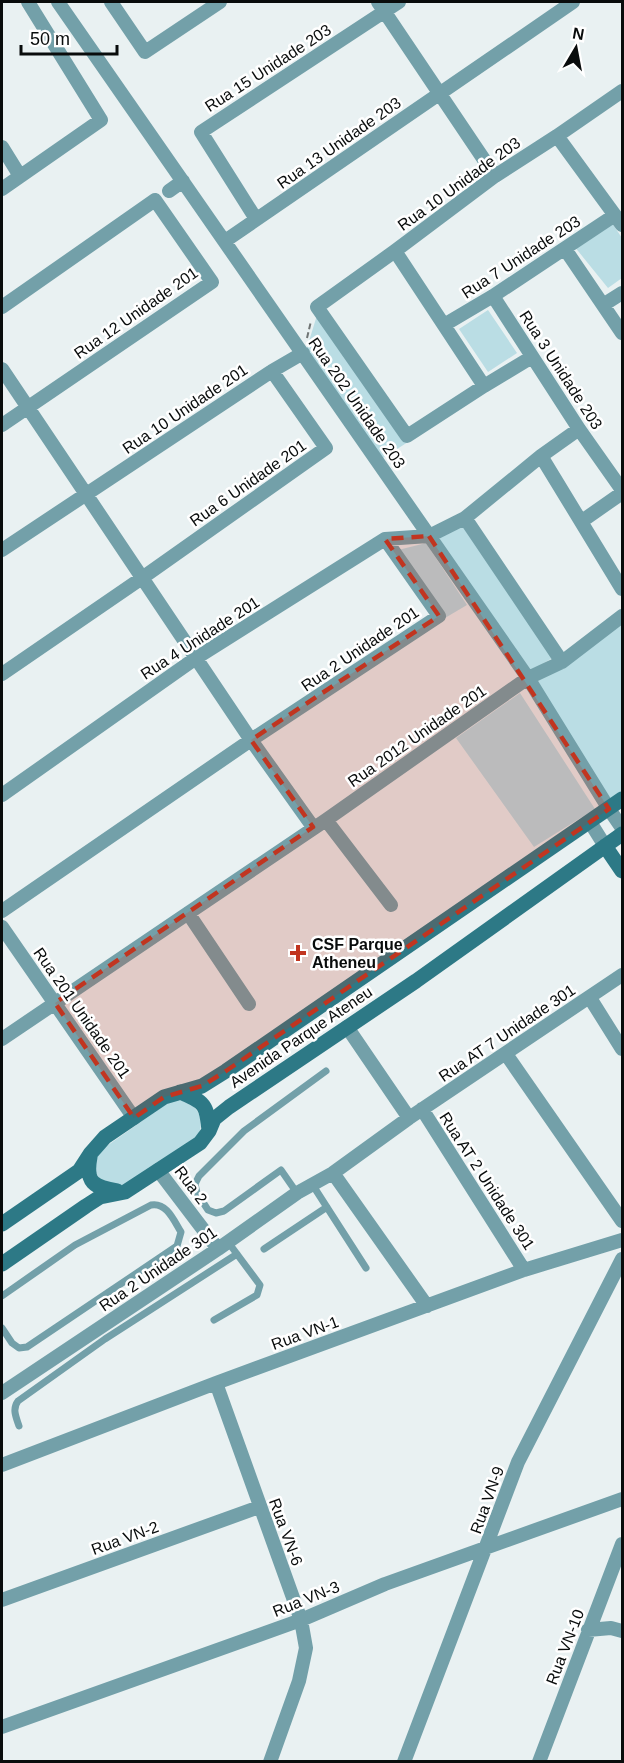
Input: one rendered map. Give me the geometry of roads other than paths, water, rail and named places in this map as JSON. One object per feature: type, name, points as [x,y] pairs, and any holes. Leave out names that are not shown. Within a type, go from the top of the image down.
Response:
[{"type":"street","points":[[2,189],[101,120],[28,2]]},
{"type":"street","name":"Rua 202 Unidade 203","points":[[58,2],[528,678],[622,828]]},
{"type":"street","points":[[111,2],[145,52],[220,2]]},
{"type":"street","name":"Rua 15 Unidade 203","points":[[256,219],[201,132],[381,6],[399,2]]},
{"type":"street","name":"Rua 13 Unidade 203","points":[[225,241],[573,2]]},
{"type":"street","points":[[381,6],[495,176]]},
{"type":"street","name":"Rua 10 Unidade 203","points":[[484,386],[407,436],[317,307],[495,176],[622,91]]},
{"type":"street","points":[[557,136],[619,220]]},
{"type":"street","points":[[2,147],[20,176]]},
{"type":"street","points":[[170,191],[183,181]]},
{"type":"street","name":"Rua 12 Unidade 201","points":[[2,307],[155,200],[213,282],[2,425]]},
{"type":"street","name":"Rua 7 Unidade 203","points":[[444,325],[565,249],[619,220]]},
{"type":"street","points":[[565,249],[622,333]]},
{"type":"street","points":[[395,251],[484,386],[532,357]]},
{"type":"street","points":[[603,305],[622,293]]},
{"type":"street","name":"Rua 3 Unidade 203","points":[[493,296],[622,492]]},
{"type":"street","name":"Rua 10 Unidade 201","points":[[2,550],[272,371],[303,353]]},
{"type":"street","points":[[2,369],[251,740],[313,827]]},
{"type":"street","name":"Rua 6 Unidade 201","points":[[2,674],[326,448],[272,371]]},
{"type":"street","points":[[429,536],[465,518],[541,456],[579,429]]},
{"type":"street","points":[[541,456],[622,589]]},
{"type":"street","points":[[582,521],[622,492]]},
{"type":"street","points":[[465,518],[562,662]]},
{"type":"street","name":"Rua 4 Unidade 201","points":[[2,795],[196,658],[385,539],[429,536]]},
{"type":"street","name":"Rua 2 Unidade 201","points":[[2,911],[251,740],[439,616],[385,539]]},
{"type":"street","name":"Rua 2012 Unidade 201","points":[[2,1040],[326,820],[528,678],[562,662],[622,616]]},
{"type":"street","name":"Avenida Parque Ateneu","points":[[2,1224],[80,1171],[90,1154],[105,1137],[164,1098],[202,1086],[226,1071],[622,799]]},
{"type":"street","points":[[326,820],[391,905]]},
{"type":"street","points":[[590,822],[622,871]]},
{"type":"street","name":"Avenida Parque Ateneu","points":[[2,1264],[93,1201],[100,1197],[125,1192],[200,1143],[214,1119],[229,1107],[416,981],[622,834]]},
{"type":"street","points":[[188,913],[249,1004]]},
{"type":"street","name":"Rua 201 Unidade 201","points":[[2,927],[134,1118]]},
{"type":"street","name":"Rua AT 7 Unidade 301","points":[[333,1173],[422,1109],[622,975]]},
{"type":"street","points":[[590,998],[622,1049]]},
{"type":"street","points":[[347,1027],[409,1118]]},
{"type":"street","points":[[506,1054],[622,1221]]},
{"type":"street","points":[[180,1092],[198,1099],[207,1113],[209,1131]]},
{"type":"street","name":"Rua AT 2 Unidade 301","points":[[422,1109],[524,1270]]},
{"type":"street","points":[[90,1154],[87,1170],[90,1180],[99,1188],[125,1192]]},
{"type":"street","name":"Rua 2","points":[[158,1170],[223,1246]]},
{"type":"street","points":[[333,1173],[427,1306]]},
{"type":"street","name":"Rua 2 Unidade 301","points":[[2,1394],[223,1246],[297,1193],[333,1173]]},
{"type":"street","name":"Rua VN-1","points":[[2,1465],[216,1383],[524,1270],[622,1240]]},
{"type":"street","name":"Rua VN-9","points":[[404,1761],[518,1462],[622,1259]]},
{"type":"street","name":"Rua VN-6","points":[[216,1383],[301,1620],[306,1648],[298,1682],[270,1761]]},
{"type":"street","name":"Rua VN-3","points":[[2,1727],[301,1620],[385,1584],[622,1499]]},
{"type":"street","name":"Rua VN-2","points":[[2,1600],[259,1507]]},
{"type":"street","name":"Rua VN-10","points":[[539,1761],[622,1545]]},
{"type":"street","points":[[588,1630],[610,1628],[622,1631]]},
{"type":"lane","points":[[297,1193],[281,1170],[224,1211],[216,1213],[208,1210],[197,1193],[195,1184],[199,1176],[244,1131],[326,1071]]},
{"type":"lane","points":[[312,1184],[366,1268]]},
{"type":"lane","points":[[2,1296],[75,1245],[151,1205],[158,1204],[164,1207],[181,1232],[177,1246],[27,1347],[19,1348],[12,1343],[2,1328]]},
{"type":"lane","points":[[264,1249],[327,1207]]},
{"type":"lane","points":[[214,1320],[257,1295],[260,1290],[260,1285],[237,1254],[223,1246]]},
{"type":"lane","points":[[19,1426],[15,1412],[18,1401],[105,1339],[237,1254]]},
{"type":"place","name":"CSF Parque Atheneu","points":[[298,953]]}]
